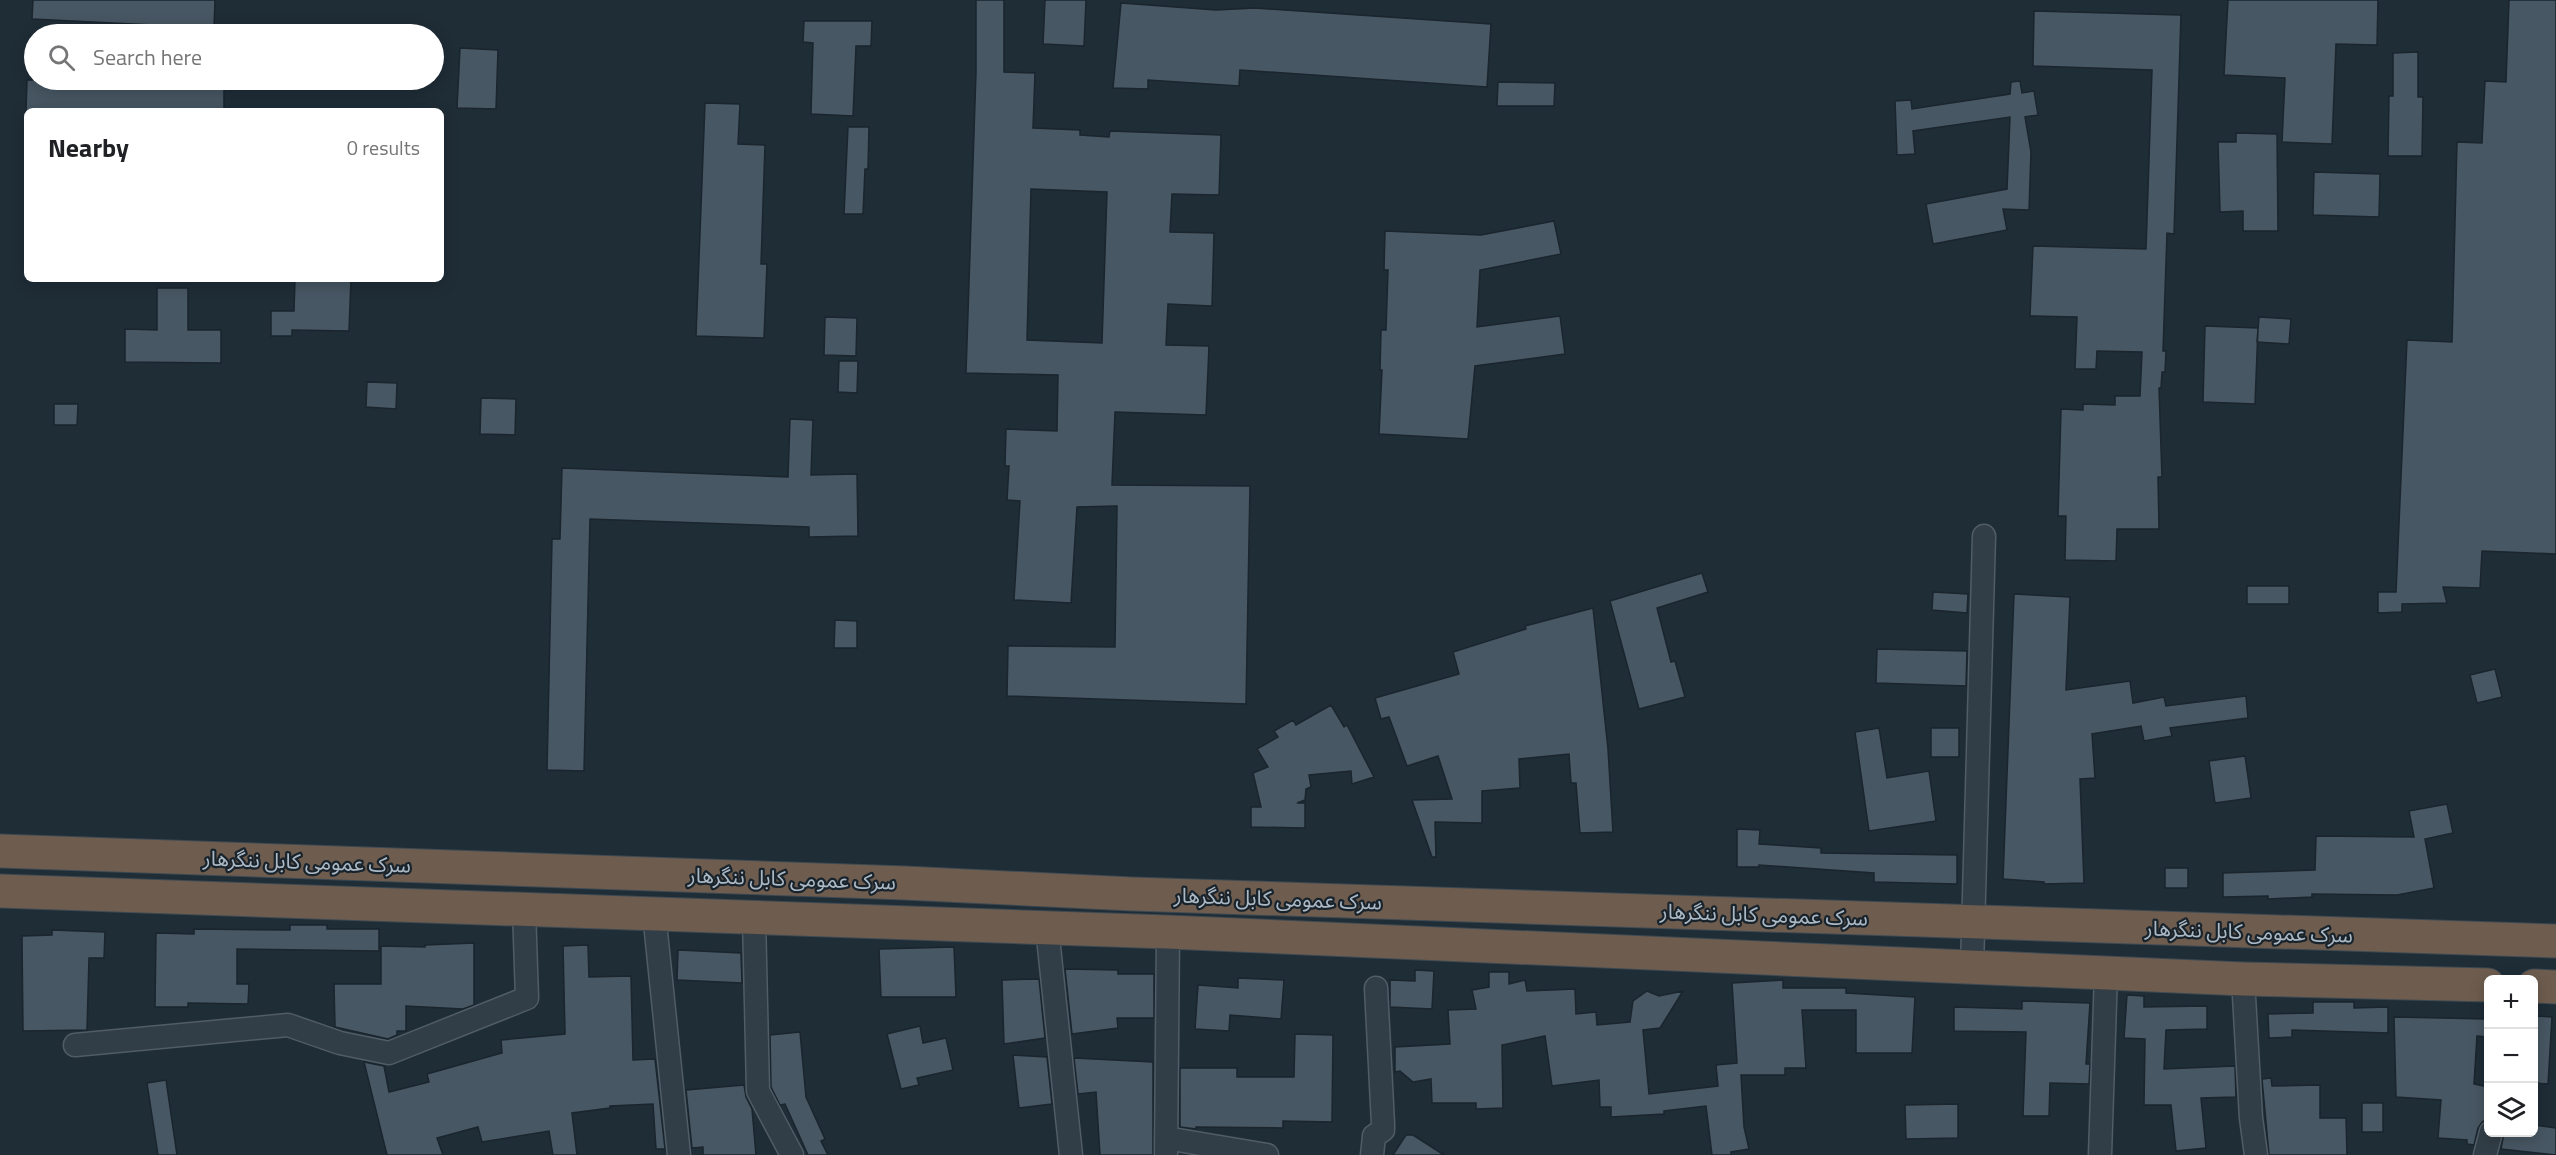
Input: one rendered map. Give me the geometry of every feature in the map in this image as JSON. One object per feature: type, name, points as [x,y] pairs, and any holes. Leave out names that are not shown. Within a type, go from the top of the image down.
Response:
[{"type":"highway","name":"سرک عمومی کابل ننگرهار","points":[[0,851],[905,883],[1132,894],[2556,942]]},
{"type":"highway","name":"سرک عمومی کابل ننگرهار","points":[[3,891],[1168,932],[2106,974],[2484,985]]},
{"type":"highway","points":[[2538,986],[2556,987]]},
{"type":"street","points":[[1972,967],[1984,536]]},
{"type":"street","points":[[75,1045],[288,1025],[340,1043],[389,1053],[527,998],[524,909]]},
{"type":"street","points":[[654,913],[679,1155]]},
{"type":"street","points":[[754,917],[758,1091],[792,1155]]},
{"type":"street","points":[[1047,928],[1071,1155]]},
{"type":"street","points":[[1168,932],[1166,1146],[1267,1155]]},
{"type":"street","points":[[2100,1155],[2106,974]]},
{"type":"street","points":[[2243,979],[2251,1118],[2256,1155]]},
{"type":"street","points":[[1372,1155],[1374,1136],[1383,1130],[1376,988]]},
{"type":"street","points":[[2486,1155],[2490,1137]]},
{"type":"building","points":[[33,0],[215,0],[214,24],[133,24],[32,19]]},
{"type":"building","points":[[976,0],[1004,0],[1004,72],[1035,73],[1033,128],[1080,130],[1080,135],[1109,137],[1110,131],[1221,135],[1219,195],[1172,194],[1170,232],[1214,233],[1212,306],[1168,304],[1166,345],[1209,346],[1206,415],[1115,412],[1112,485],[1250,486],[1246,704],[1007,696],[1008,646],[1115,647],[1117,506],[1077,507],[1071,603],[1014,600],[1020,501],[1007,500],[1009,466],[1005,466],[1006,429],[1057,431],[1058,375],[966,373],[976,72]],"holes":[[[1031,189],[1107,192],[1102,343],[1027,340]]]},
{"type":"building","points":[[1045,0],[1086,0],[1084,46],[1043,44]]},
{"type":"building","points":[[2228,0],[2378,0],[2377,45],[2336,44],[2332,144],[2282,142],[2285,78],[2224,75]]},
{"type":"building","points":[[2509,0],[2556,0],[2556,554],[2482,551],[2480,588],[2443,587],[2447,603],[2402,604],[2402,612],[2378,613],[2378,592],[2396,592],[2407,340],[2452,342],[2457,142],[2482,143],[2485,81],[2506,82]]},
{"type":"building","points":[[1121,3],[1216,10],[1255,8],[1491,24],[1487,87],[1240,70],[1239,86],[1148,80],[1148,89],[1113,88]]},
{"type":"building","points":[[2034,11],[2181,15],[2174,234],[2167,233],[2163,351],[2166,351],[2165,372],[2162,372],[2161,388],[2159,388],[2162,477],[2158,477],[2159,529],[2117,529],[2116,561],[2065,560],[2066,516],[2058,516],[2061,409],[2083,410],[2083,404],[2115,405],[2115,396],[2140,396],[2142,352],[2097,351],[2096,369],[2075,369],[2077,317],[2030,316],[2033,246],[2146,249],[2152,70],[2033,66]]},
{"type":"building","points":[[804,21],[872,21],[871,46],[856,46],[853,116],[811,114],[813,43],[803,42]]},
{"type":"building","points":[[460,48],[498,50],[496,109],[457,108]]},
{"type":"building","points":[[2418,52],[2418,97],[2423,97],[2422,156],[2388,156],[2389,96],[2393,96],[2393,53]]},
{"type":"building","points":[[2020,81],[2022,93],[2034,91],[2038,115],[2025,117],[2031,152],[2029,210],[2003,209],[2007,230],[1933,244],[1926,204],[2007,189],[2010,117],[1913,131],[1915,154],[1897,155],[1895,101],[1911,100],[1912,109],[2010,94],[2011,82]]},
{"type":"building","points":[[1498,82],[1555,83],[1554,106],[1497,106]]},
{"type":"building","points":[[27,90],[224,90],[224,108],[26,108]]},
{"type":"building","points":[[705,103],[740,104],[738,144],[765,145],[761,264],[767,264],[764,338],[696,336]]},
{"type":"building","points":[[848,127],[869,127],[868,169],[865,169],[863,214],[844,214]]},
{"type":"building","points":[[2236,133],[2277,134],[2278,231],[2243,231],[2243,211],[2220,212],[2218,142],[2236,142]]},
{"type":"building","points":[[2314,172],[2380,174],[2379,217],[2313,215]]},
{"type":"building","points":[[1554,221],[1561,254],[1480,270],[1477,327],[1560,316],[1565,354],[1475,366],[1468,439],[1379,434],[1381,330],[1386,330],[1388,270],[1384,270],[1385,231],[1481,235]]},
{"type":"building","points":[[295,282],[351,282],[349,331],[292,330],[292,336],[271,336],[271,311],[294,311]]},
{"type":"building","points":[[157,288],[188,288],[188,330],[221,330],[221,363],[125,362],[125,329],[157,330]]},
{"type":"building","points":[[825,317],[857,318],[856,356],[824,355]]},
{"type":"building","points":[[2259,317],[2291,319],[2289,344],[2257,342]]},
{"type":"building","points":[[2205,326],[2258,328],[2255,404],[2203,402]]},
{"type":"building","points":[[839,361],[858,361],[857,393],[838,392]]},
{"type":"building","points":[[367,382],[397,383],[396,409],[366,407]]},
{"type":"building","points":[[481,398],[516,399],[515,435],[480,434]]},
{"type":"building","points":[[54,404],[78,404],[77,425],[54,425]]},
{"type":"building","points":[[790,419],[813,420],[811,475],[857,474],[858,536],[809,537],[809,527],[590,519],[584,771],[547,770],[552,539],[560,539],[562,468],[788,477]]},
{"type":"building","points":[[1702,573],[1708,592],[1657,608],[1671,662],[1675,661],[1685,697],[1639,709],[1610,601]]},
{"type":"building","points":[[2247,586],[2289,586],[2289,604],[2247,604]]},
{"type":"building","points":[[1933,592],[1968,594],[1967,613],[1932,610]]},
{"type":"building","points":[[2014,594],[2070,597],[2066,690],[2130,681],[2133,703],[2164,697],[2166,706],[2246,696],[2248,718],[2170,728],[2172,736],[2144,741],[2141,726],[2092,734],[2095,778],[2080,779],[2084,883],[2044,884],[2044,882],[2003,879]]},
{"type":"building","points":[[1593,608],[1608,749],[1613,832],[1580,833],[1576,783],[1571,783],[1569,754],[1519,759],[1520,788],[1482,791],[1482,823],[1435,822],[1436,857],[1432,857],[1412,800],[1452,799],[1438,756],[1407,766],[1389,717],[1381,719],[1375,698],[1459,674],[1453,652],[1526,629],[1525,626]]},
{"type":"building","points":[[835,620],[857,621],[857,648],[834,648]]},
{"type":"building","points":[[1877,649],[1967,651],[1966,686],[1876,683]]},
{"type":"building","points":[[2495,669],[2502,697],[2477,703],[2470,675]]},
{"type":"building","points":[[1331,705],[1344,727],[1347,725],[1374,777],[1352,784],[1351,771],[1309,775],[1311,787],[1306,789],[1305,800],[1297,803],[1305,803],[1305,828],[1251,827],[1251,807],[1261,807],[1253,773],[1268,767],[1257,749],[1278,737],[1274,731],[1293,720],[1296,725]]},
{"type":"building","points":[[1879,728],[1887,778],[1929,771],[1936,821],[1869,831],[1855,732]]},
{"type":"building","points":[[1931,728],[1959,728],[1959,757],[1931,757]]},
{"type":"building","points":[[2245,756],[2251,798],[2215,803],[2209,761]]},
{"type":"building","points":[[2447,804],[2453,833],[2425,839],[2434,888],[2397,895],[2312,894],[2312,897],[2268,899],[2268,896],[2223,897],[2223,873],[2315,870],[2316,836],[2414,837],[2409,811]]},
{"type":"building","points":[[1737,829],[1760,830],[1759,844],[1821,848],[1821,853],[1957,855],[1957,884],[1874,882],[1874,873],[1759,865],[1759,867],[1737,867]]},
{"type":"building","points":[[2165,868],[2188,868],[2188,888],[2165,888]]},
{"type":"building","points":[[290,925],[327,925],[327,929],[379,929],[379,951],[237,949],[237,984],[249,984],[248,1004],[188,1003],[188,1007],[155,1007],[156,933],[194,934],[194,929],[290,930]]},
{"type":"building","points":[[52,930],[105,932],[104,958],[89,958],[87,1030],[23,1031],[22,936],[52,935]]},
{"type":"building","points":[[474,943],[474,1005],[463,1009],[406,1006],[406,1031],[397,1031],[397,1035],[388,1039],[335,1027],[334,984],[381,984],[381,946],[425,947],[425,945]]},
{"type":"building","points":[[588,945],[589,977],[631,976],[633,1060],[655,1059],[665,1149],[656,1149],[653,1104],[610,1106],[610,1108],[572,1113],[577,1155],[553,1155],[549,1131],[482,1142],[478,1127],[437,1138],[443,1155],[387,1155],[364,1062],[384,1066],[389,1092],[429,1082],[427,1074],[502,1053],[501,1040],[565,1034],[563,946]]},
{"type":"building","points":[[954,947],[956,997],[881,997],[879,949]]},
{"type":"building","points":[[678,950],[741,953],[742,983],[677,980]]},
{"type":"building","points":[[1065,969],[1118,970],[1118,974],[1154,974],[1154,1018],[1117,1018],[1118,1028],[1072,1034]]},
{"type":"building","points":[[1415,970],[1434,971],[1432,1009],[1390,1007],[1390,980],[1415,981]]},
{"type":"building","points":[[1489,972],[1509,972],[1509,984],[1525,980],[1527,991],[1575,989],[1576,1014],[1596,1012],[1597,1025],[1630,1022],[1633,1001],[1647,991],[1659,996],[1683,991],[1660,1028],[1643,1030],[1649,1094],[1718,1086],[1716,1065],[1737,1063],[1732,983],[1783,980],[1783,988],[1846,988],[1846,993],[1915,997],[1912,1053],[1856,1053],[1856,1010],[1802,1010],[1806,1068],[1785,1068],[1785,1075],[1741,1075],[1744,1127],[1749,1149],[1731,1152],[1731,1155],[1712,1155],[1706,1106],[1664,1111],[1664,1114],[1611,1117],[1611,1107],[1600,1107],[1599,1080],[1552,1086],[1545,1036],[1502,1045],[1503,1108],[1476,1109],[1476,1103],[1432,1103],[1431,1079],[1413,1082],[1400,1071],[1395,1072],[1395,1047],[1450,1044],[1448,1010],[1476,1009],[1472,990],[1489,987]]},
{"type":"building","points":[[1238,978],[1284,980],[1281,1019],[1230,1015],[1229,1031],[1195,1029],[1198,985],[1238,988]]},
{"type":"building","points":[[1039,979],[1045,1038],[1004,1044],[1002,980]]},
{"type":"building","points":[[2127,995],[2144,996],[2144,1007],[2207,1006],[2207,1029],[2166,1030],[2164,1069],[2235,1066],[2236,1097],[2201,1098],[2206,1148],[2176,1151],[2171,1105],[2144,1105],[2145,1039],[2124,1038]]},
{"type":"building","points":[[2022,1001],[2090,1003],[2086,1064],[2090,1064],[2089,1084],[2050,1083],[2049,1116],[2023,1116],[2026,1032],[1954,1031],[1954,1007],[2022,1009]]},
{"type":"building","points":[[2313,1002],[2354,1002],[2354,1008],[2388,1007],[2388,1033],[2292,1030],[2292,1037],[2269,1038],[2268,1014],[2313,1013]]},
{"type":"building","points":[[2538,1016],[2552,1017],[2548,1084],[2538,1083]]},
{"type":"building","points":[[2394,1017],[2484,1019],[2484,1037],[2477,1036],[2474,1084],[2484,1086],[2484,1121],[2478,1128],[2474,1145],[2467,1144],[2467,1140],[2438,1138],[2441,1100],[2396,1097]]},
{"type":"building","points":[[920,1026],[923,1043],[946,1038],[953,1070],[917,1078],[919,1085],[901,1089],[887,1034]]},
{"type":"building","points":[[800,1032],[806,1097],[825,1139],[821,1141],[828,1155],[808,1155],[785,1104],[780,1105],[771,1087],[770,1035]]},
{"type":"building","points":[[1295,1034],[1333,1035],[1332,1122],[1283,1121],[1283,1128],[1196,1127],[1196,1129],[1180,1127],[1180,1068],[1237,1068],[1237,1077],[1294,1077]]},
{"type":"building","points":[[1013,1055],[1047,1057],[1052,1104],[1019,1108]]},
{"type":"building","points":[[1074,1058],[1153,1062],[1153,1155],[1100,1155],[1096,1092],[1078,1094]]},
{"type":"building","points":[[2271,1078],[2272,1086],[2320,1085],[2320,1118],[2346,1118],[2347,1155],[2269,1155],[2262,1079]]},
{"type":"building","points":[[166,1080],[177,1155],[158,1155],[147,1083]]},
{"type":"building","points":[[744,1085],[746,1097],[752,1109],[756,1155],[703,1155],[703,1147],[692,1148],[686,1090]]},
{"type":"building","points":[[2362,1103],[2383,1103],[2383,1132],[2362,1132]]},
{"type":"building","points":[[1958,1104],[1958,1138],[1906,1139],[1905,1105]]},
{"type":"building","points":[[2538,1126],[2556,1128],[2556,1155],[2501,1149],[2503,1137],[2538,1137]]},
{"type":"building","points":[[1406,1135],[1413,1135],[1444,1155],[1393,1155]]}]
